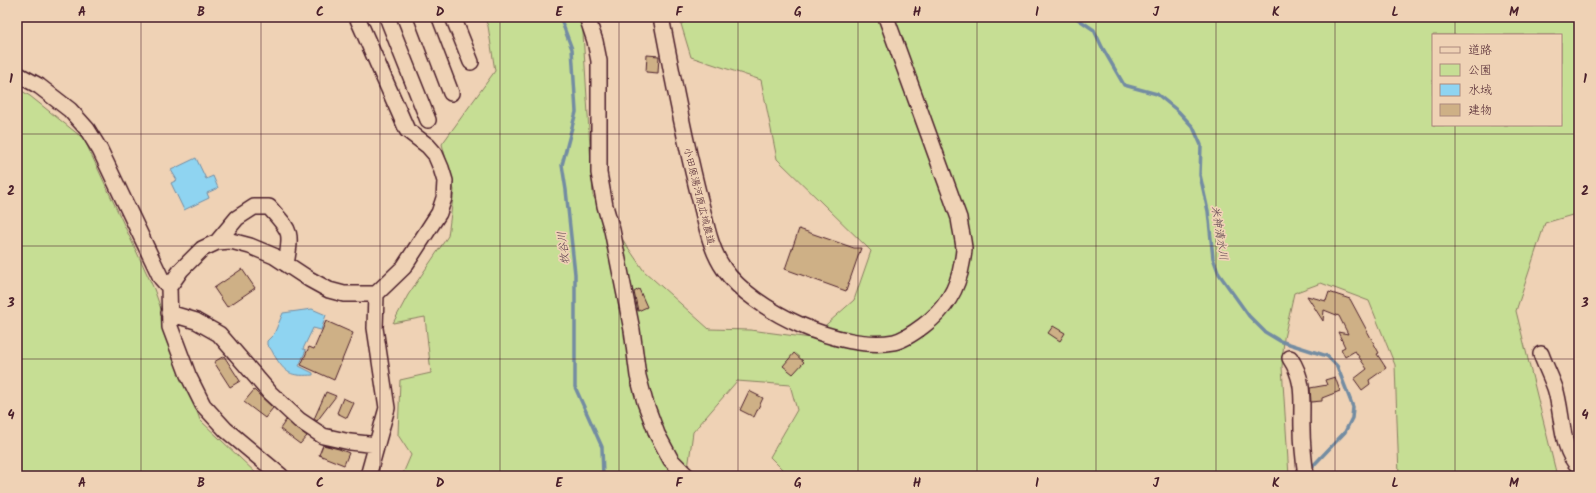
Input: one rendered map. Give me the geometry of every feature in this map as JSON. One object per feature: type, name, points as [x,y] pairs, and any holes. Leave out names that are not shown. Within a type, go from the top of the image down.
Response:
[{"type":"street","points":[[281,476],[226,430],[204,405],[188,375],[170,327],[169,287],[181,270],[202,249],[217,242],[231,241],[250,246],[274,256],[329,290],[344,294],[376,294],[404,267],[439,213],[444,198],[445,181],[435,154],[428,146],[407,130],[357,17]]},
{"type":"street","points":[[387,17],[428,120]]},
{"type":"street","points":[[422,17],[451,93]]},
{"type":"street","points":[[453,17],[471,62]]},
{"type":"street","points":[[587,17],[595,41],[599,61],[599,173],[632,330],[638,376],[657,434],[671,460],[687,476]]},
{"type":"street","name":"小田原湯河原広域農道","points":[[661,17],[695,182],[711,243],[722,267],[736,284],[754,299],[777,313],[822,333],[850,340],[880,344],[896,342],[914,332],[941,310],[952,295],[960,275],[964,249],[959,218],[886,17]]},
{"type":"street","points":[[17,74],[39,86],[64,105],[87,129],[100,150],[161,278],[169,287]]},
{"type":"street","points":[[217,242],[237,218],[254,207],[268,207],[288,228],[290,240],[286,264]]},
{"type":"street","points":[[368,476],[387,408],[375,328],[376,294]]},
{"type":"street","points":[[169,313],[196,321],[219,334],[270,393],[305,424],[323,436],[350,442],[377,445]]},
{"type":"street","points":[[1540,354],[1555,388],[1561,408],[1570,455],[1579,467]]},
{"type":"street","points":[[1290,358],[1296,366],[1302,388],[1302,429],[1305,469]]},
{"type":"green space","points":[[484,17],[582,17],[593,196],[644,271],[709,329],[750,330],[811,338],[854,300],[871,251],[777,159],[761,80],[691,57],[681,24],[693,17],[1579,17],[1579,213],[1545,223],[1516,311],[1557,476],[1399,476],[1395,365],[1369,301],[1321,283],[1294,293],[1284,338],[1282,367],[1289,476],[789,476],[770,457],[797,410],[790,385],[737,381],[693,432],[687,476],[402,476],[411,455],[398,435],[400,380],[431,373],[425,317],[393,323],[408,295],[448,236],[454,190],[442,144],[495,71],[488,26]]},
{"type":"green space","points":[[17,88],[30,96],[84,139],[154,289],[200,420],[259,476],[17,476]]},
{"type":"water","points":[[196,158],[206,179],[213,176],[218,188],[207,193],[209,198],[184,210],[171,183],[177,180],[171,170]]},
{"type":"water","points":[[312,309],[326,315],[321,330],[313,328],[303,349],[306,350],[299,366],[313,373],[313,375],[292,374],[280,364],[267,345],[267,341],[274,334],[283,313]]},
{"type":"building","points":[[647,55],[659,56],[658,73],[646,72]]},
{"type":"building","points":[[799,229],[854,248],[861,248],[846,291],[785,269]]},
{"type":"building","points":[[242,269],[255,288],[227,307],[214,288]]},
{"type":"building","points":[[639,289],[647,307],[638,311],[634,292]]},
{"type":"building","points":[[1329,292],[1350,299],[1379,353],[1377,354],[1386,368],[1369,380],[1370,384],[1362,390],[1354,379],[1367,369],[1355,351],[1345,357],[1341,349],[1345,347],[1338,332],[1348,334],[1339,316],[1324,310],[1323,321],[1307,296],[1326,301]]},
{"type":"building","points":[[326,321],[353,333],[334,380],[301,365],[309,347],[314,349]]},
{"type":"building","points":[[1053,326],[1065,333],[1060,341],[1048,333]]},
{"type":"building","points":[[794,353],[804,362],[793,374],[783,366]]},
{"type":"building","points":[[224,356],[240,381],[230,387],[214,362]]},
{"type":"building","points":[[1335,377],[1340,391],[1322,398],[1322,401],[1311,402],[1310,388],[1327,385],[1325,380]]},
{"type":"building","points":[[254,390],[273,408],[265,418],[244,402]]},
{"type":"building","points":[[749,391],[763,398],[754,417],[740,410]]},
{"type":"building","points":[[326,392],[336,396],[317,421],[314,419]]},
{"type":"building","points":[[343,398],[354,403],[347,418],[337,413]]},
{"type":"building","points":[[286,420],[307,436],[300,444],[280,429]]},
{"type":"building","points":[[323,445],[349,453],[344,465],[319,455]]},
{"type":"waterway","name":"牧谷川","points":[[560,17],[572,49],[576,112],[562,165],[575,274],[575,387],[602,447],[603,476]]},
{"type":"waterway","name":"米神清水川","points":[[1075,17],[1094,30],[1124,85],[1157,94],[1178,111],[1193,127],[1201,145],[1200,175],[1208,211],[1213,258],[1219,274],[1249,316],[1265,332],[1280,341],[1327,356],[1337,366],[1353,407],[1352,418],[1345,432],[1310,469]]}]
